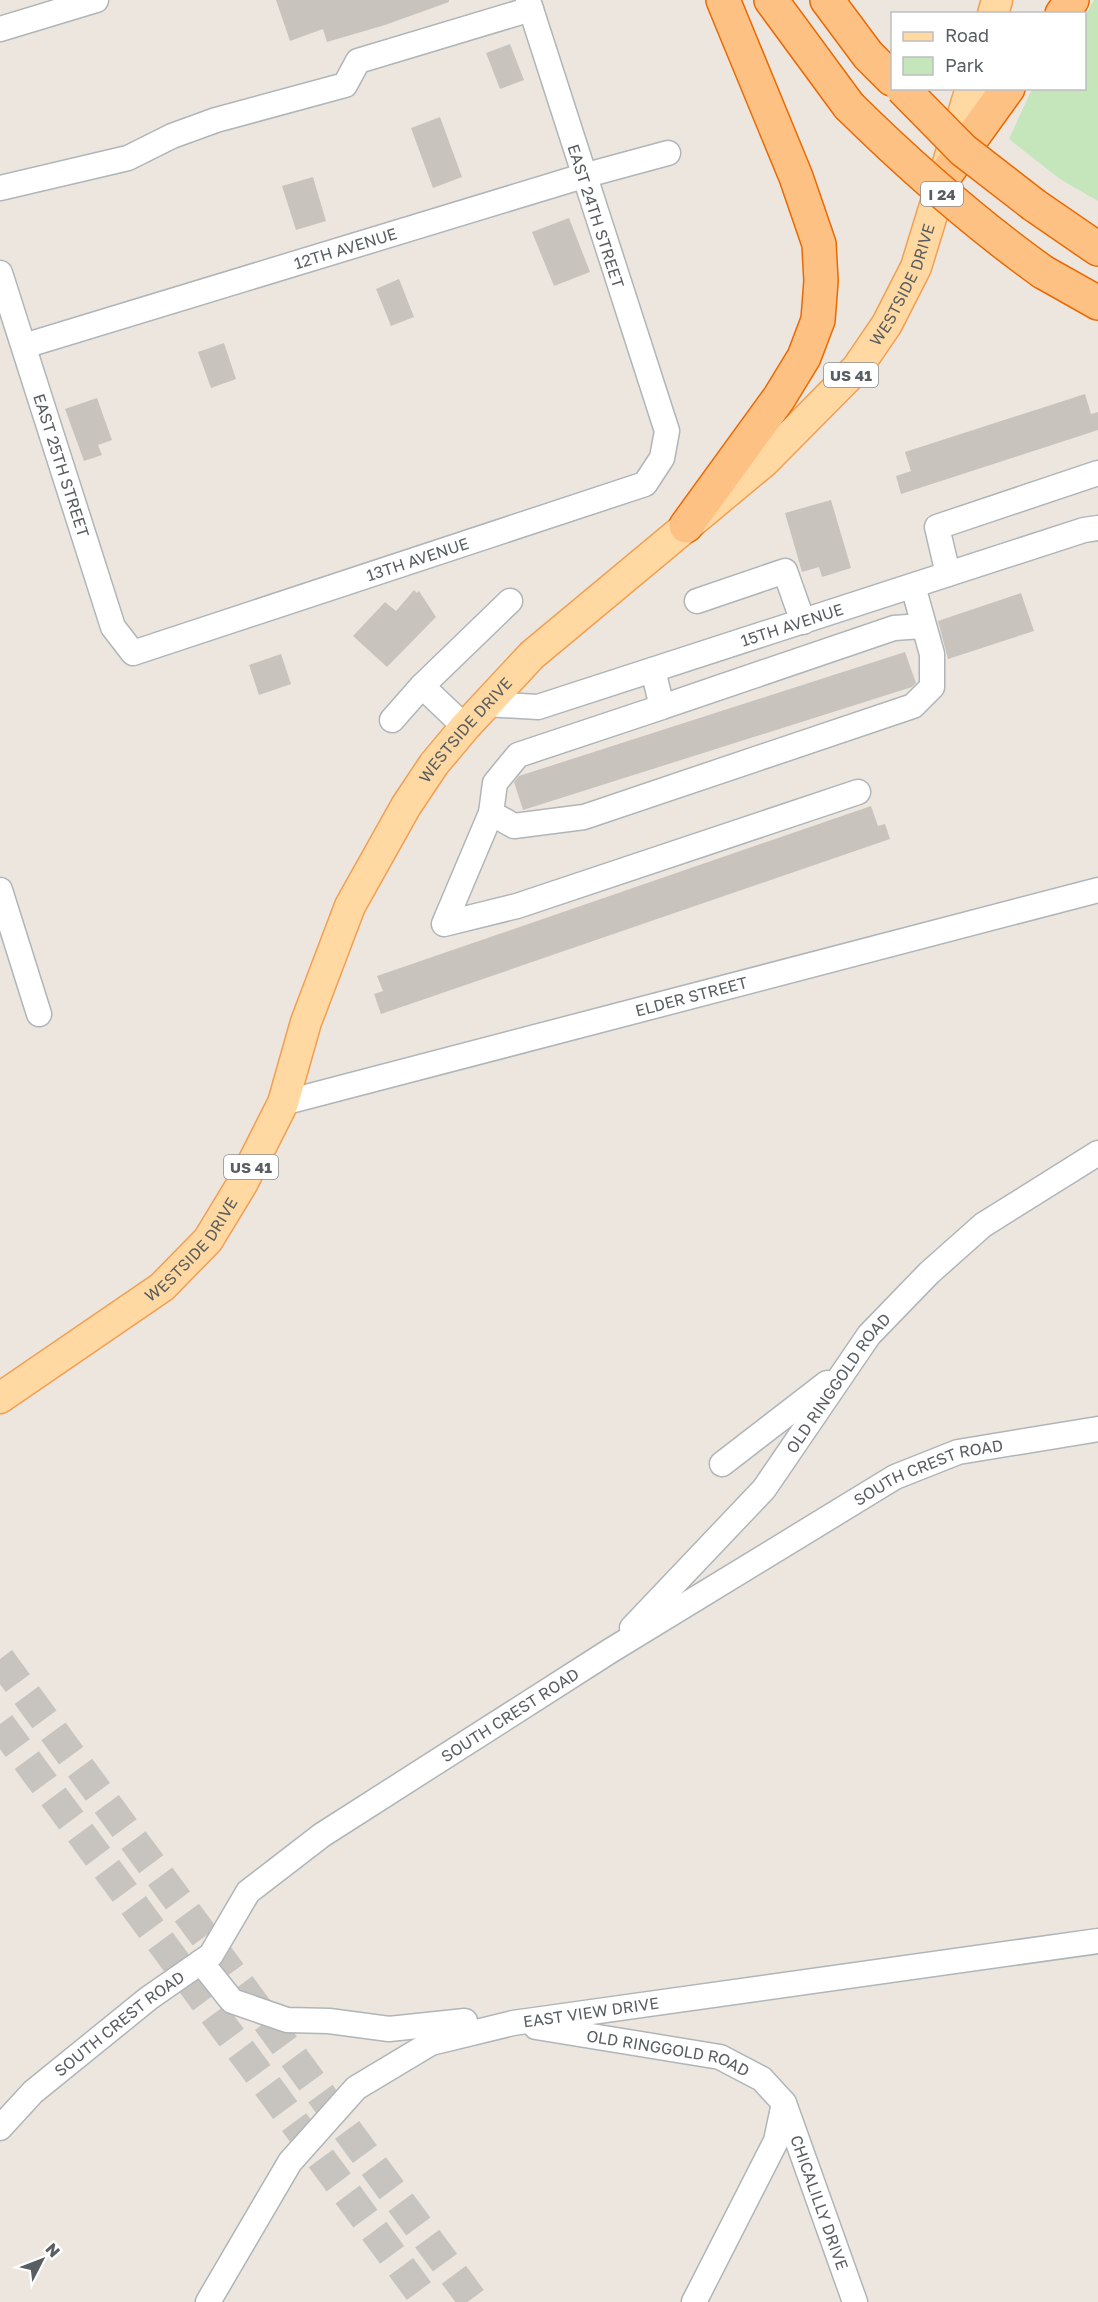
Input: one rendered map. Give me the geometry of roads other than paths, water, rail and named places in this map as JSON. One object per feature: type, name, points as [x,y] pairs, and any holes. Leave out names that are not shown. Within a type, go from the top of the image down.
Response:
[{"type":"highway","points":[[686,526],[779,398],[804,357],[818,320],[821,281],[819,244],[796,177],[723,0]]},
{"type":"highway","name":"I 24","points":[[771,0],[849,106],[916,171],[980,226],[1043,272],[1098,303]]},
{"type":"highway","points":[[827,0],[868,55],[891,78]]},
{"type":"highway","points":[[904,90],[963,150],[1045,213],[1098,249]]},
{"type":"highway","points":[[946,174],[1007,90]]},
{"type":"highway","points":[[1045,213],[1098,232]]},
{"type":"main road","name":"WESTSIDE DRIVE","points":[[0,1398],[162,1287],[208,1240],[242,1184],[283,1103],[306,1022],[350,906],[406,807],[434,764],[484,704],[532,655],[765,461],[857,368],[886,324],[916,267],[970,90]]},
{"type":"street","points":[[0,29],[96,0]]},
{"type":"street","points":[[0,189],[128,158],[172,136],[216,120],[345,85],[358,61],[529,4]]},
{"type":"street","name":"EAST 24TH STREET","points":[[529,4],[667,431]]},
{"type":"street","name":"12TH AVENUE","points":[[24,346],[583,176],[668,153]]},
{"type":"street","name":"EAST 25TH STREET","points":[[0,273],[113,627],[132,653]]},
{"type":"street","name":"13TH AVENUE","points":[[132,653],[645,484],[662,458],[667,431]]},
{"type":"street","points":[[948,574],[937,527],[1098,473]]},
{"type":"street","name":"15TH AVENUE","points":[[484,704],[538,707],[1084,530],[1098,528]]},
{"type":"street","points":[[698,601],[785,571],[803,622]]},
{"type":"street","points":[[491,813],[514,826],[584,817],[913,706],[932,687],[932,654],[922,626],[914,586]]},
{"type":"street","points":[[392,720],[422,686],[510,601]]},
{"type":"street","points":[[858,792],[517,906],[444,924],[491,813],[495,783],[518,755],[894,628],[922,626]]},
{"type":"street","points":[[735,644],[747,677]]},
{"type":"street","points":[[653,670],[662,707]]},
{"type":"street","points":[[422,686],[465,727]]},
{"type":"street","points":[[0,890],[39,1014]]},
{"type":"street","name":"ELDER STREET","points":[[283,1103],[1098,890]]},
{"type":"street","name":"OLD RINGGOLD ROAD","points":[[610,1651],[764,1489],[869,1335],[929,1273],[983,1225],[1098,1153]]},
{"type":"street","points":[[722,1464],[843,1371]]},
{"type":"street","name":"SOUTH CREST ROAD","points":[[0,2128],[33,2092],[149,1998],[211,1955],[248,1892],[322,1835],[610,1651],[895,1477],[958,1452],[1098,1429]]},
{"type":"street","name":"EAST VIEW DRIVE","points":[[208,2302],[290,2162],[356,2088],[431,2043],[513,2023],[1098,1941]]},
{"type":"street","name":"OLD RINGGOLD ROAD","points":[[201,1962],[232,2001],[287,2020],[329,2021],[389,2030],[465,2021],[513,2023],[720,2057],[762,2079],[784,2103]]},
{"type":"street","points":[[694,2302],[776,2141],[784,2103]]},
{"type":"street","name":"CHICALILLY DRIVE","points":[[784,2103],[855,2302]]},
{"type":"tunnel","points":[[0,1659],[474,2302]]},
{"type":"tunnel","points":[[0,1724],[427,2302]]}]
